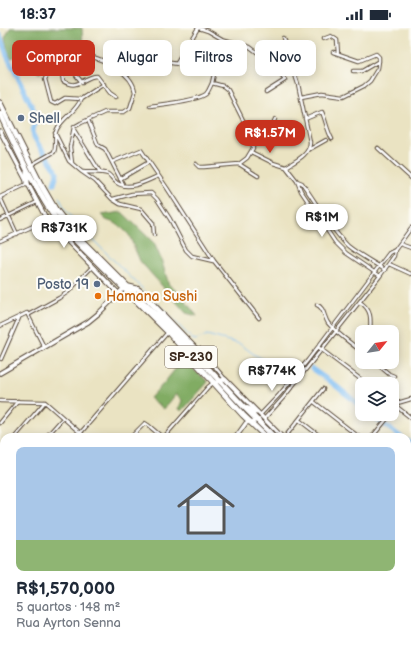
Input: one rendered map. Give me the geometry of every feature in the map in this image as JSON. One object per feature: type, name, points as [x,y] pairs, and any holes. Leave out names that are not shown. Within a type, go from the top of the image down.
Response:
[{"type":"highway","name":"SP-230","points":[[0,103],[21,146],[28,166],[66,223],[98,260]]},
{"type":"highway","name":"SP-230","points":[[0,114],[28,166],[47,207],[60,225],[98,260],[209,369],[245,408],[258,416],[271,433]]},
{"type":"highway","points":[[27,184],[28,166]]},
{"type":"highway","points":[[37,202],[40,202],[47,207]]},
{"type":"highway","name":"SP-230","points":[[126,288],[168,332],[248,421],[262,433]]},
{"type":"highway","points":[[245,408],[258,416]]},
{"type":"street","points":[[177,63],[199,28],[222,39],[250,47],[258,53],[285,80],[266,92]]},
{"type":"street","points":[[323,39],[331,36],[337,40],[338,54]]},
{"type":"street","points":[[301,97],[322,93],[344,96],[364,86],[375,74],[379,61],[379,57],[376,54],[359,61],[334,52]]},
{"type":"street","points":[[72,163],[70,148],[76,125],[105,112],[124,112],[130,108],[135,94],[135,89],[120,69],[89,56],[81,62],[76,71],[77,76],[82,83]]},
{"type":"street","points":[[353,71],[362,71],[379,61]]},
{"type":"street","points":[[172,63],[180,63]]},
{"type":"street","points":[[47,76],[45,82],[51,102],[55,104],[68,98],[81,99]]},
{"type":"street","points":[[62,76],[64,82],[77,85],[90,77],[97,76],[110,93],[116,97]]},
{"type":"street","points":[[150,106],[200,97],[208,91],[212,83],[213,76]]},
{"type":"street","points":[[295,76],[310,142],[309,149]]},
{"type":"street","points":[[196,164],[204,168],[239,164],[247,158],[251,152],[253,144],[252,138],[228,90],[223,86],[212,83]]},
{"type":"street","points":[[28,166],[55,150],[55,133],[64,118],[74,110],[81,99],[104,84]]},
{"type":"street","points":[[305,119],[322,112],[332,139]]},
{"type":"street","points":[[253,144],[269,134],[275,119]]},
{"type":"street","points":[[88,120],[98,145],[105,150],[123,184]]},
{"type":"street","points":[[74,130],[100,172]]},
{"type":"street","points":[[0,131],[47,220],[119,294],[131,294]]},
{"type":"street","points":[[55,133],[68,159],[82,172],[96,181],[112,199],[120,204],[141,209],[153,223],[154,235]]},
{"type":"street","points":[[286,167],[301,157],[309,149],[326,140]]},
{"type":"street","points":[[378,148],[411,178]]},
{"type":"street","points":[[112,162],[140,150],[167,188],[214,261],[259,318]]},
{"type":"street","points":[[251,152],[273,163],[286,167],[297,181],[301,191],[335,242],[346,253],[380,276]]},
{"type":"street","points":[[120,179],[149,162]]},
{"type":"street","points":[[239,164],[258,176]]},
{"type":"street","points":[[82,172],[100,172],[108,174],[118,184],[123,184],[126,186],[137,184],[158,176]]},
{"type":"street","points":[[297,181],[302,183],[337,234],[355,251],[384,270]]},
{"type":"street","points":[[17,234],[0,197],[27,184]]},
{"type":"street","points":[[112,199],[132,194],[151,193],[170,219],[186,250],[192,256],[214,261]]},
{"type":"street","points":[[0,220],[37,202]]},
{"type":"street","points":[[0,242],[47,220]]},
{"type":"street","points":[[239,433],[248,421],[258,416],[279,395],[321,349],[389,264],[396,250],[411,228]]},
{"type":"street","points":[[400,244],[411,248]]},
{"type":"street","points":[[264,419],[297,380],[318,346],[390,253],[396,250]]},
{"type":"street","points":[[0,326],[27,313],[28,315],[68,292],[98,260]]},
{"type":"street","points":[[389,264],[411,274]]},
{"type":"street","points":[[0,373],[88,322],[98,315],[126,288]]},
{"type":"street","points":[[360,302],[368,309],[371,315],[370,325]]},
{"type":"street","points":[[317,305],[322,308],[325,318],[333,328],[355,346]]},
{"type":"street","points":[[28,315],[44,347]]},
{"type":"street","points":[[1,358],[19,317]]},
{"type":"street","points":[[0,401],[45,402],[80,433],[168,332]]},
{"type":"street","points":[[318,346],[358,377]]},
{"type":"street","points":[[200,349],[258,416],[264,419],[280,433]]},
{"type":"street","points":[[383,369],[394,376]]},
{"type":"street","points":[[294,377],[297,380]]},
{"type":"street","points":[[167,433],[208,387],[225,379]]},
{"type":"street","points":[[288,433],[323,389]]},
{"type":"street","points":[[279,395],[283,398]]},
{"type":"street","points":[[399,402],[411,399]]},
{"type":"street","points":[[0,423],[18,401]]},
{"type":"street","points":[[18,433],[45,402]]},
{"type":"street","points":[[314,402],[354,433]]},
{"type":"street","points":[[399,409],[411,418]]},
{"type":"street","points":[[50,433],[63,418]]},
{"type":"street","points":[[299,420],[316,433]]},
{"type":"street","points":[[375,433],[385,421]]},
{"type":"street","points":[[135,433],[145,424],[158,433]]},
{"type":"green space","points":[[10,28],[82,28],[83,40],[12,40],[11,58],[7,50],[5,38]]},
{"type":"green space","points":[[122,212],[154,243],[161,259],[169,285],[179,293],[197,316],[186,313],[140,261],[129,235],[115,223],[106,220],[102,215]]},
{"type":"green space","points":[[184,358],[195,371],[208,382],[182,411],[179,409],[182,400],[176,394],[164,409],[150,398]]},
{"type":"waterway","points":[[0,35],[7,56],[36,115],[33,132],[34,137],[55,168],[57,173],[54,184]]},
{"type":"waterway","points":[[59,197],[65,209],[76,223],[192,339],[196,340],[207,335],[240,344],[255,355],[267,361],[283,366],[298,366]]},
{"type":"waterway","points":[[312,369],[355,401]]},
{"type":"waterway","points":[[379,421],[396,433]]},
{"type":"place","name":"Shell","points":[[21,118]]},
{"type":"place","name":"Posto 19","points":[[97,284]]},
{"type":"place","name":"Hamana Sushi","points":[[98,296]]}]
